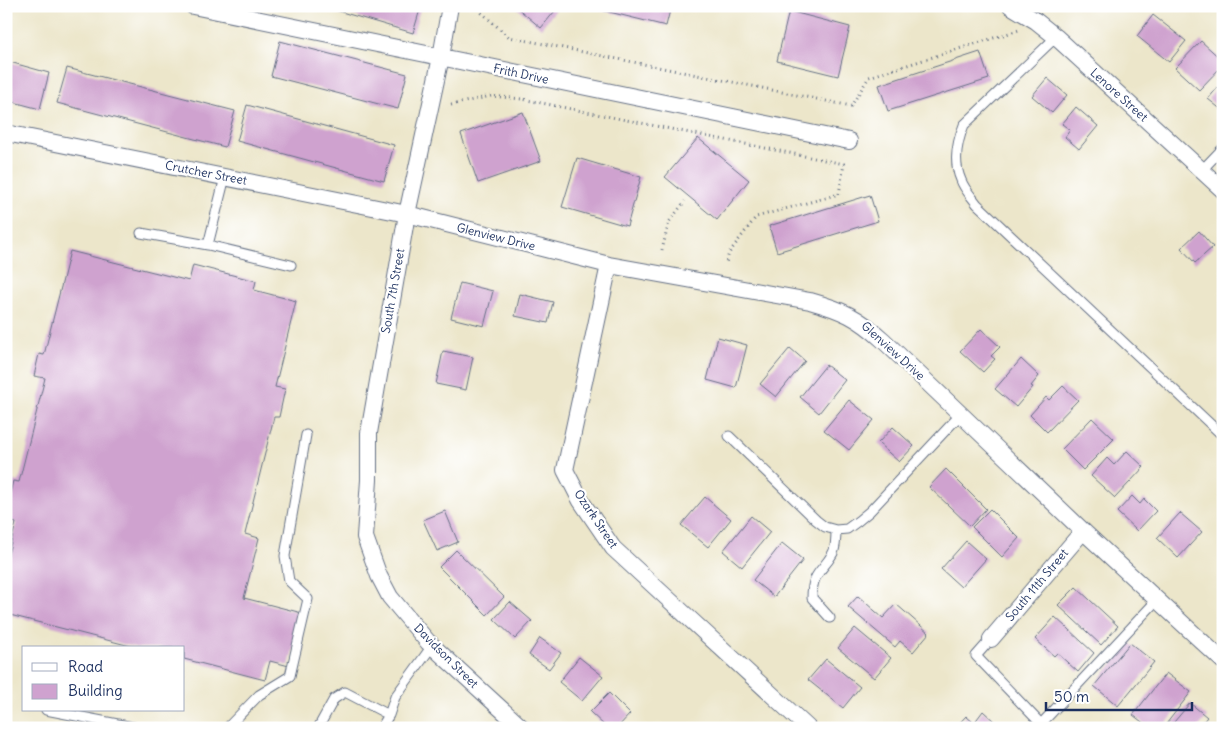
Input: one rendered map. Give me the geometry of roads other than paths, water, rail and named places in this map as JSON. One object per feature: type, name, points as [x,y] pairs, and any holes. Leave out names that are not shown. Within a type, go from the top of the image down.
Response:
[{"type":"street","name":"Frith Drive","points":[[193,6],[849,141]]},
{"type":"street","name":"South 7th Street","points":[[379,576],[365,537],[369,480],[369,433],[406,214],[441,57],[450,6]]},
{"type":"street","name":"Lenore Street","points":[[1010,6],[1056,37],[1223,190]]},
{"type":"street","name":"Crutcher Street","points":[[6,133],[406,214]]},
{"type":"street","name":"Glenview Drive","points":[[406,214],[609,265],[784,296],[818,303],[842,311],[868,327],[1223,661]]},
{"type":"street","name":"Ozark Street","points":[[609,265],[565,470],[582,501],[613,548],[808,728]]},
{"type":"street","name":"South 11th Street","points":[[991,640],[1083,531]]},
{"type":"street","name":"Davidson Street","points":[[379,576],[390,597],[432,646],[522,728]]},
{"type":"lane","points":[[1056,37],[964,125],[957,142],[957,162],[961,180],[977,204],[1223,436]]},
{"type":"lane","points":[[1202,170],[1223,148]]},
{"type":"lane","points":[[208,245],[225,177]]},
{"type":"lane","points":[[141,233],[208,245],[291,265]]},
{"type":"lane","points":[[729,436],[816,520],[836,530],[847,529],[870,511],[961,414]]},
{"type":"lane","points":[[227,728],[259,695],[290,676],[308,599],[290,581],[285,556],[306,436]]},
{"type":"lane","points":[[830,618],[812,598],[812,584],[817,574],[834,552],[836,530]]},
{"type":"lane","points":[[991,640],[976,656],[1043,726],[1157,600]]},
{"type":"lane","points":[[381,728],[389,715],[395,697],[432,646]]},
{"type":"lane","points":[[318,728],[334,699],[345,692],[389,715]]},
{"type":"lane","points":[[56,712],[138,728]]}]
